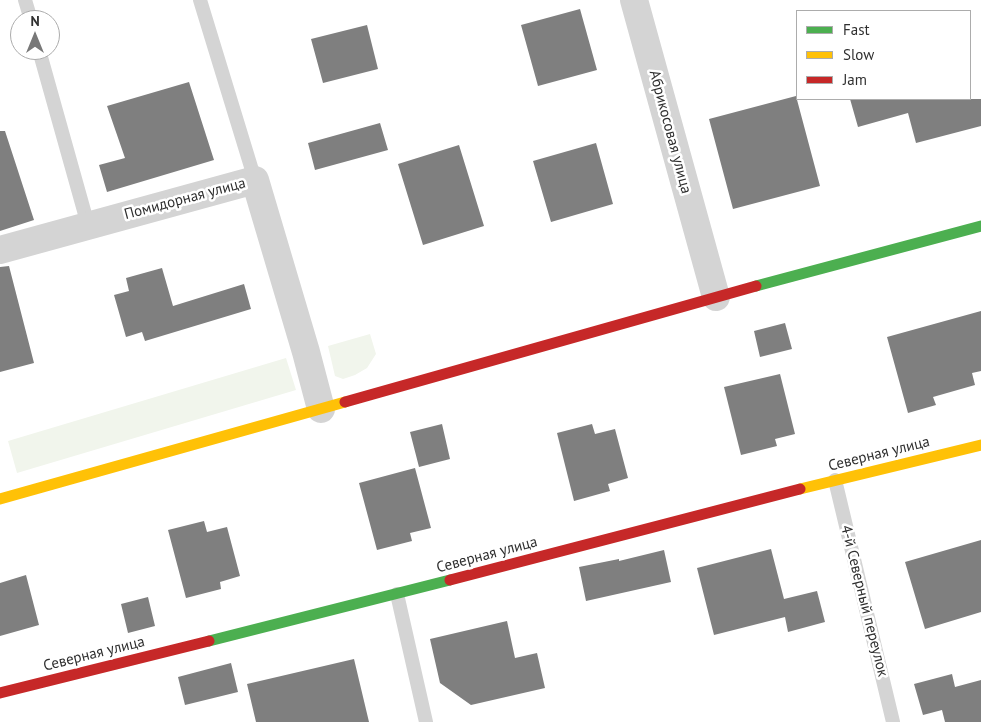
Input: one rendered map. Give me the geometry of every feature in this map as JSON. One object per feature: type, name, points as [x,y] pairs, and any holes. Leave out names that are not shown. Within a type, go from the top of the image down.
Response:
[{"type":"street","name":"Абрикосовая улица","points":[[634,0],[716,297]]},
{"type":"street","name":"Помидорная улица","points":[[0,250],[255,180],[321,409]]},
{"type":"street","points":[[0,499],[716,297],[981,226]]},
{"type":"street","name":"Северная улица","points":[[0,693],[397,594],[835,480],[981,445]]},
{"type":"lane","points":[[200,0],[255,180]]},
{"type":"lane","points":[[42,60],[88,225]]},
{"type":"lane","name":"4-й Северный переулок","points":[[835,480],[893,722]]},
{"type":"lane","points":[[397,594],[426,722]]},
{"type":"shaded area","points":[[370,334],[376,354],[367,368],[343,379],[335,376],[328,346]]},
{"type":"shaded area","points":[[286,358],[296,390],[17,473],[8,441]]},
{"type":"building","points":[[580,9],[597,70],[538,86],[521,25]]},
{"type":"building","points":[[367,25],[378,69],[323,83],[311,39]]},
{"type":"building","points":[[189,82],[214,160],[107,192],[99,165],[125,158],[107,106]]},
{"type":"building","points":[[796,96],[820,186],[733,209],[709,119]]},
{"type":"building","points":[[981,99],[981,126],[916,143],[908,113],[858,127],[850,100]]},
{"type":"building","points":[[380,123],[388,150],[315,170],[308,143]]},
{"type":"building","points":[[0,131],[5,131],[34,220],[0,231]]},
{"type":"building","points":[[596,143],[613,204],[551,222],[533,161]]},
{"type":"building","points":[[459,145],[484,226],[423,245],[398,164]]},
{"type":"building","points":[[9,266],[34,363],[0,372],[0,267]]},
{"type":"building","points":[[162,268],[173,306],[244,284],[251,309],[145,341],[142,332],[126,337],[114,295],[129,291],[126,278]]},
{"type":"building","points":[[981,311],[981,371],[972,373],[975,385],[933,397],[936,405],[908,413],[887,337]]},
{"type":"building","points":[[785,323],[792,349],[760,357],[754,331]]},
{"type":"building","points":[[780,374],[795,434],[775,439],[777,446],[741,455],[724,387]]},
{"type":"building","points":[[442,424],[450,459],[419,467],[410,432]]},
{"type":"building","points":[[592,424],[595,434],[615,429],[628,478],[608,484],[610,491],[574,501],[557,433]]},
{"type":"building","points":[[415,468],[431,528],[410,533],[412,541],[377,550],[359,483]]},
{"type":"building","points":[[204,521],[207,532],[227,527],[240,576],[220,582],[221,589],[186,598],[168,530]]},
{"type":"building","points":[[981,540],[981,612],[925,629],[905,562]]},
{"type":"building","points":[[771,549],[784,599],[817,591],[825,622],[788,632],[785,617],[714,635],[697,568]]},
{"type":"building","points":[[664,550],[671,582],[586,601],[579,567],[619,559],[619,561]]},
{"type":"building","points":[[26,575],[39,625],[0,636],[0,583]]},
{"type":"building","points":[[148,597],[155,626],[128,633],[121,604]]},
{"type":"building","points":[[507,621],[515,658],[537,653],[545,688],[471,705],[440,683],[430,639]]},
{"type":"building","points":[[354,659],[369,722],[256,722],[247,684]]},
{"type":"building","points":[[231,663],[238,692],[185,705],[178,677]]},
{"type":"building","points":[[952,674],[955,687],[981,680],[981,722],[945,722],[942,710],[923,715],[914,684]]},
{"type":"traffic: fast","points":[[756,286],[981,226]]},
{"type":"traffic: fast","points":[[209,641],[450,580]]},
{"type":"traffic: slow","points":[[0,499],[345,402]]},
{"type":"traffic: slow","points":[[800,489],[981,445]]},
{"type":"traffic: jam","points":[[345,402],[756,286]]},
{"type":"traffic: jam","points":[[450,580],[800,489]]},
{"type":"traffic: jam","points":[[0,693],[209,641]]}]
